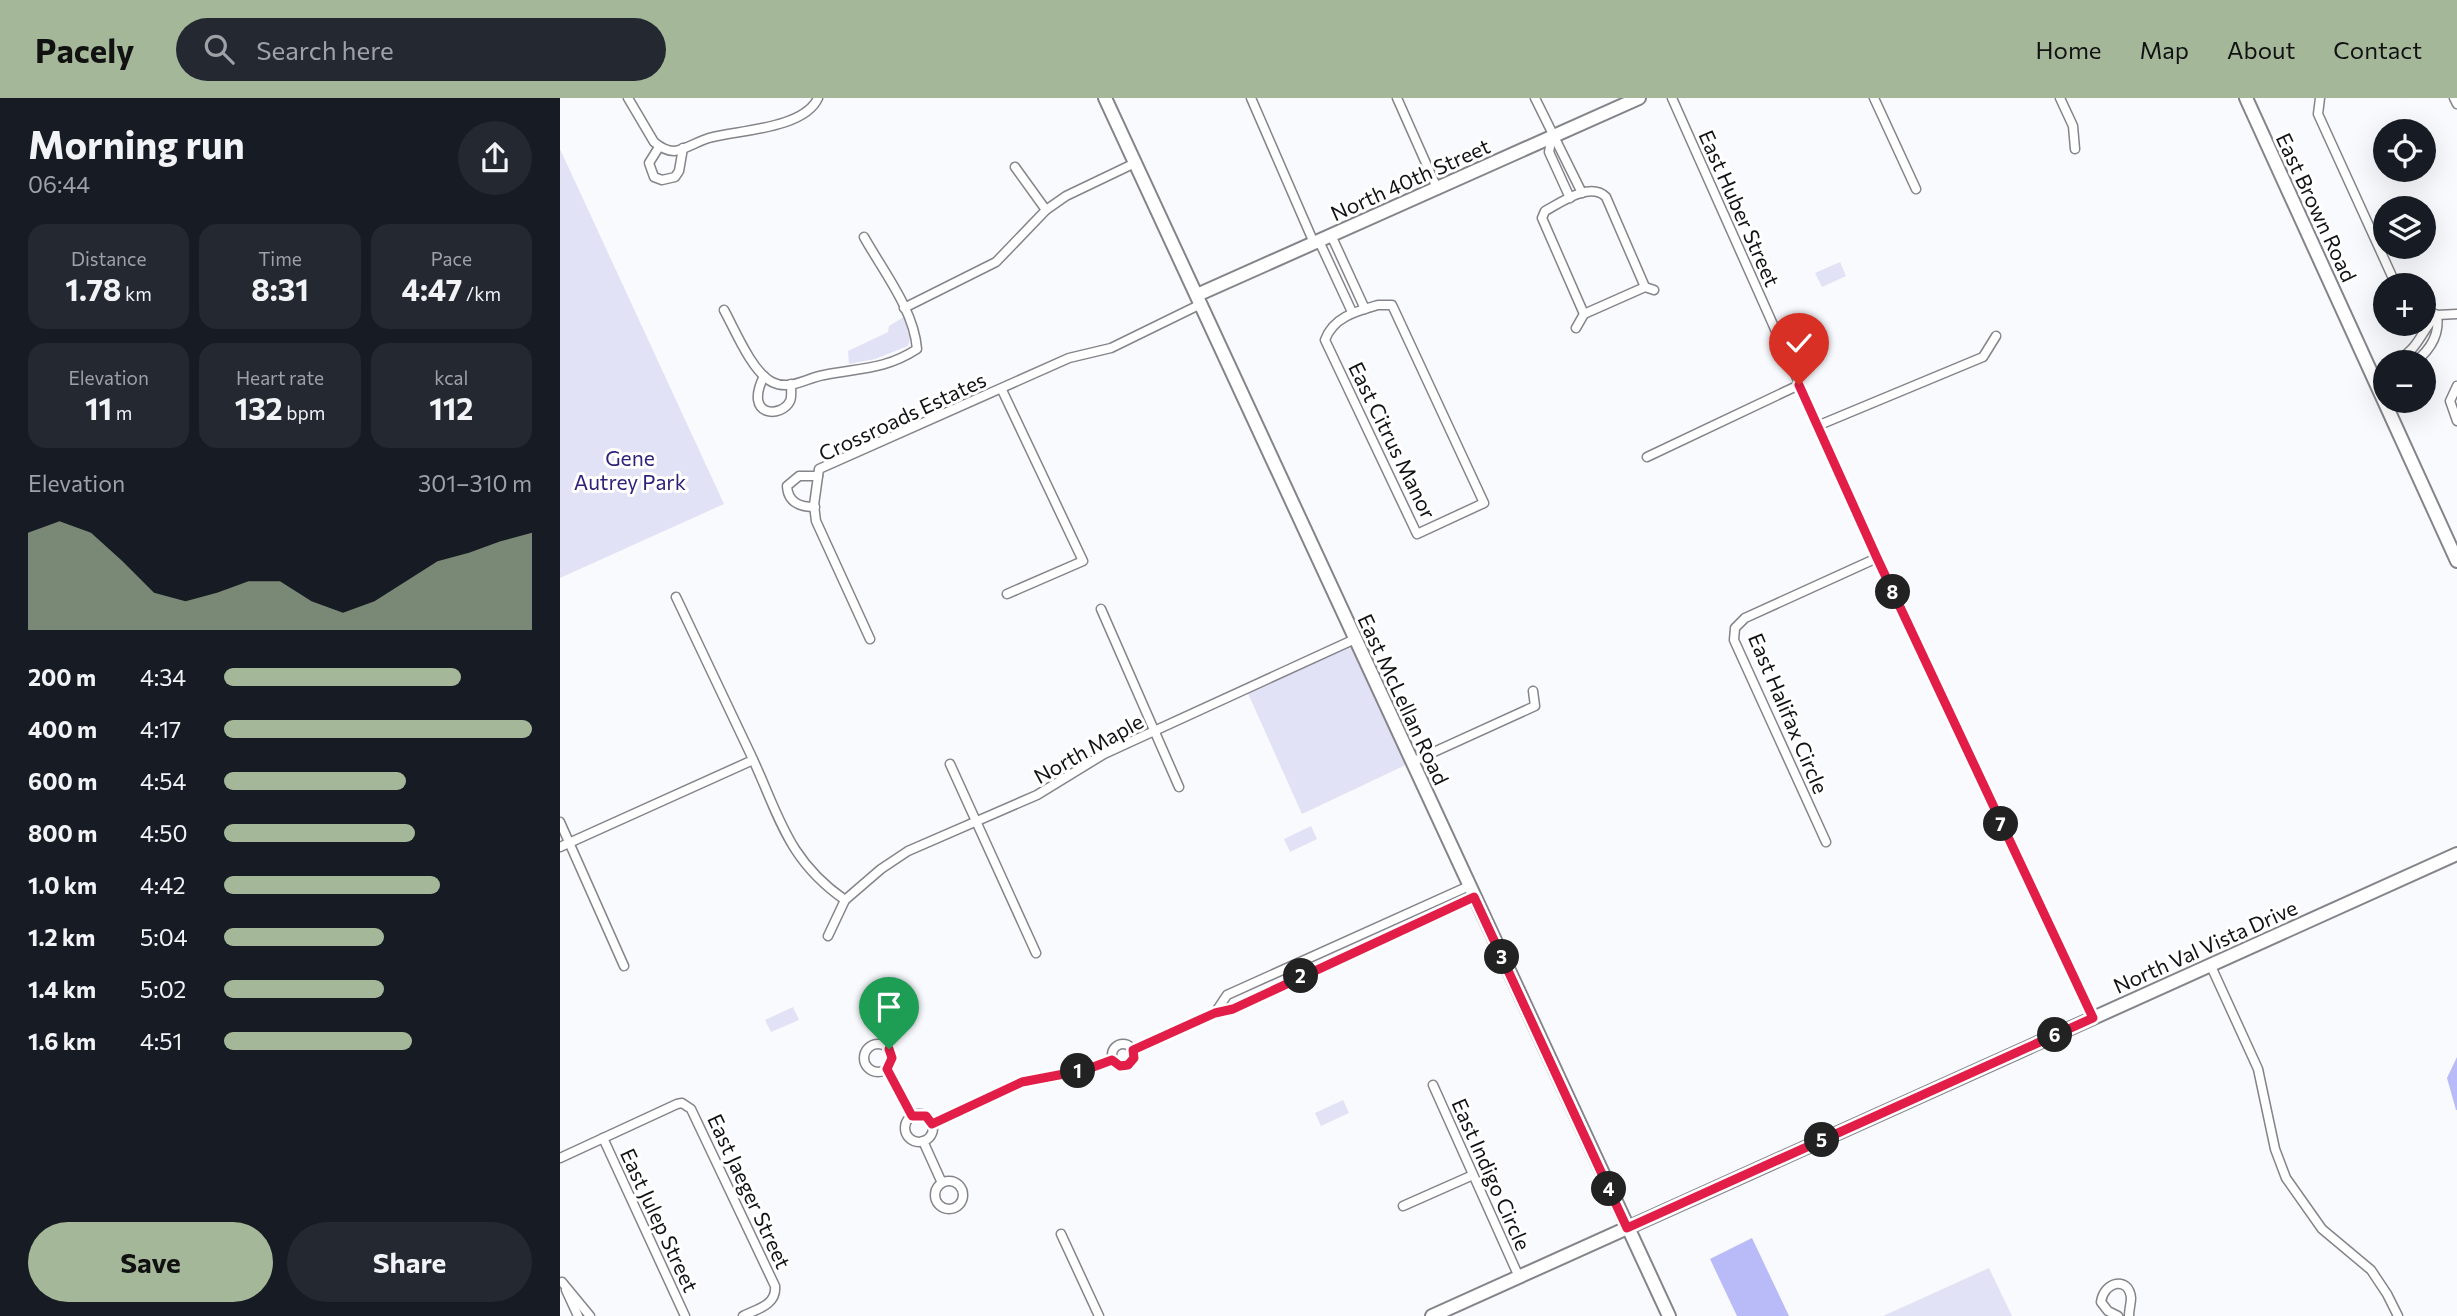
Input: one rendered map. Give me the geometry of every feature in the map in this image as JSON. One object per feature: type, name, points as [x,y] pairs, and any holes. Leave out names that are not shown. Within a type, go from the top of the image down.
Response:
[{"type":"street","points":[[628,98],[659,147],[675,151],[717,136],[785,121],[810,109],[818,98]]},
{"type":"street","name":"East McLellan Road","points":[[1105,98],[1669,1316]]},
{"type":"street","points":[[1251,98],[1321,240],[1352,312]]},
{"type":"street","points":[[1397,98],[1437,188]]},
{"type":"street","points":[[1535,98],[1552,136],[1564,151],[1582,192]]},
{"type":"street","name":"North 40th Street","points":[[1199,299],[1321,240],[1639,98]]},
{"type":"street","name":"East Huber Street","points":[[1672,98],[1877,558],[2093,1018]]},
{"type":"street","points":[[1874,98],[1916,189]]},
{"type":"street","points":[[2060,98],[2073,126],[2075,149]]},
{"type":"street","name":"East Brown Road","points":[[2246,98],[2373,363]]},
{"type":"street","points":[[2320,98],[2318,114],[2391,273]]},
{"type":"street","points":[[2454,98],[2457,104]]},
{"type":"street","points":[[1552,136],[1549,152],[1570,198]]},
{"type":"street","points":[[659,147],[649,163],[654,177],[662,180],[675,177],[679,171],[683,148]]},
{"type":"street","points":[[904,308],[996,262],[1046,210],[1066,196],[1135,163]]},
{"type":"street","points":[[1015,167],[1046,210]]},
{"type":"street","points":[[1561,179],[1574,173]]},
{"type":"street","points":[[1584,314],[1542,224],[1545,211],[1582,192],[1601,193],[1610,203],[1645,287]]},
{"type":"street","points":[[724,310],[764,376],[773,383],[791,384],[836,372],[861,371],[905,357],[917,349],[916,337],[904,308],[864,237]]},
{"type":"street","points":[[1321,240],[1365,309]]},
{"type":"street","points":[[1576,328],[1584,314],[1645,287],[1654,290]]},
{"type":"street","name":"Crossroads Estates","points":[[870,639],[816,521],[819,469],[1069,358],[1111,348],[1199,299]]},
{"type":"street","name":"East Citrus Manor","points":[[1392,305],[1484,503],[1417,534],[1325,340],[1329,328],[1352,312],[1365,309],[1392,305]]},
{"type":"street","points":[[2412,350],[2437,315],[2457,314]]},
{"type":"street","points":[[2427,350],[2439,327],[2437,315]]},
{"type":"street","points":[[1817,426],[1983,358],[1996,336]]},
{"type":"street","points":[[2420,342],[2430,347]]},
{"type":"street","points":[[764,376],[756,395],[761,408],[769,411],[776,411],[787,405],[791,384]]},
{"type":"street","points":[[1647,457],[1799,385]]},
{"type":"street","name":"Crossroads Estates","points":[[1002,390],[1083,561],[1007,594]]},
{"type":"street","points":[[2454,390],[2451,406],[2457,421]]},
{"type":"street","name":"East Brown Road","points":[[2395,413],[2457,561]]},
{"type":"street","name":"Crossroads Estates","points":[[815,507],[800,507],[788,493],[788,486],[799,476],[818,476]]},
{"type":"street","name":"East Halifax Circle","points":[[1826,842],[1734,640],[1735,628],[1745,618],[1877,558]]},
{"type":"street","points":[[676,597],[787,839],[813,875],[845,900],[828,936]]},
{"type":"street","points":[[1101,609],[1179,787]]},
{"type":"street","name":"North Maple","points":[[845,900],[881,869],[908,851],[1037,795],[1104,754],[1355,639]]},
{"type":"street","points":[[1412,762],[1535,706],[1533,691]]},
{"type":"street","points":[[560,847],[753,760]]},
{"type":"street","points":[[950,764],[1036,953]]},
{"type":"street","points":[[560,822],[625,966]]},
{"type":"street","name":"North Val Vista Drive","points":[[1432,1316],[2457,854]]},
{"type":"street","points":[[1215,1013],[1227,995],[1270,974],[1442,899],[1472,891]]},
{"type":"street","points":[[1133,1050],[1215,1013],[1233,1009],[1429,918],[1446,910],[1472,891]]},
{"type":"street","points":[[1442,899],[1446,910]]},
{"type":"street","points":[[1424,907],[1429,918]]},
{"type":"street","points":[[1389,921],[1394,934]]},
{"type":"street","points":[[2210,964],[2258,1069],[2275,1149],[2286,1178],[2322,1229],[2371,1270],[2388,1294],[2398,1316]]},
{"type":"street","points":[[1270,974],[1276,988]]},
{"type":"street","points":[[1118,1044],[1127,1044],[1133,1050],[1134,1058],[1128,1065],[1120,1066],[1112,1060],[1112,1051],[1118,1044]]},
{"type":"street","points":[[932,1124],[1022,1082],[1085,1070],[1112,1060]]},
{"type":"street","points":[[887,1069],[912,1116]]},
{"type":"street","name":"East Indigo Circle","points":[[1433,1084],[1519,1277]]},
{"type":"street","name":"East Jaeger Street","points":[[603,1138],[677,1104],[685,1105],[695,1114],[775,1286],[775,1294],[769,1303],[743,1316]]},
{"type":"street","points":[[912,1116],[926,1116],[932,1124],[932,1133],[923,1141],[912,1141],[906,1135],[906,1122],[912,1116]]},
{"type":"street","points":[[560,1157],[603,1138]]},
{"type":"street","name":"East Julep Street","points":[[603,1138],[685,1316]]},
{"type":"street","points":[[923,1141],[942,1183]]},
{"type":"street","points":[[1403,1206],[1473,1175]]},
{"type":"street","points":[[1061,1234],[1099,1316]]},
{"type":"street","points":[[561,1279],[578,1316]]},
{"type":"street","points":[[561,1279],[590,1316]]},
{"type":"street","points":[[2118,1316],[2108,1311],[2101,1302],[2103,1291],[2109,1285],[2118,1283],[2126,1287],[2131,1295],[2129,1316]]},
{"type":"green space","name":"Gene Autrey Park","points":[[560,149],[724,504],[560,578]]},
{"type":"green space","points":[[1840,262],[1846,276],[1822,287],[1815,273]]},
{"type":"green space","points":[[904,317],[910,339],[908,346],[875,359],[849,364],[848,351],[888,332],[889,326]]},
{"type":"green space","points":[[1355,639],[1412,762],[1302,814],[1246,689]]},
{"type":"green space","points":[[1311,826],[1317,839],[1290,852],[1284,839]]},
{"type":"green space","points":[[793,1007],[799,1020],[771,1032],[765,1020]]},
{"type":"green space","points":[[1343,1100],[1349,1113],[1321,1126],[1315,1113]]},
{"type":"green space","points":[[1989,1268],[2012,1316],[1883,1316]]},
{"type":"building","points":[[2457,1057],[2457,1110],[2456,1110],[2447,1078]]},
{"type":"building","points":[[1752,1238],[1789,1316],[1737,1316],[1710,1259]]},
{"type":"route","points":[[889,1049],[892,1058],[887,1069],[912,1116],[926,1116],[932,1124],[1022,1082],[1085,1070],[1112,1060],[1120,1066],[1128,1065],[1134,1058],[1133,1050],[1215,1013],[1233,1009],[1474,897],[1627,1228],[2093,1018],[1877,558],[1799,385]]}]
